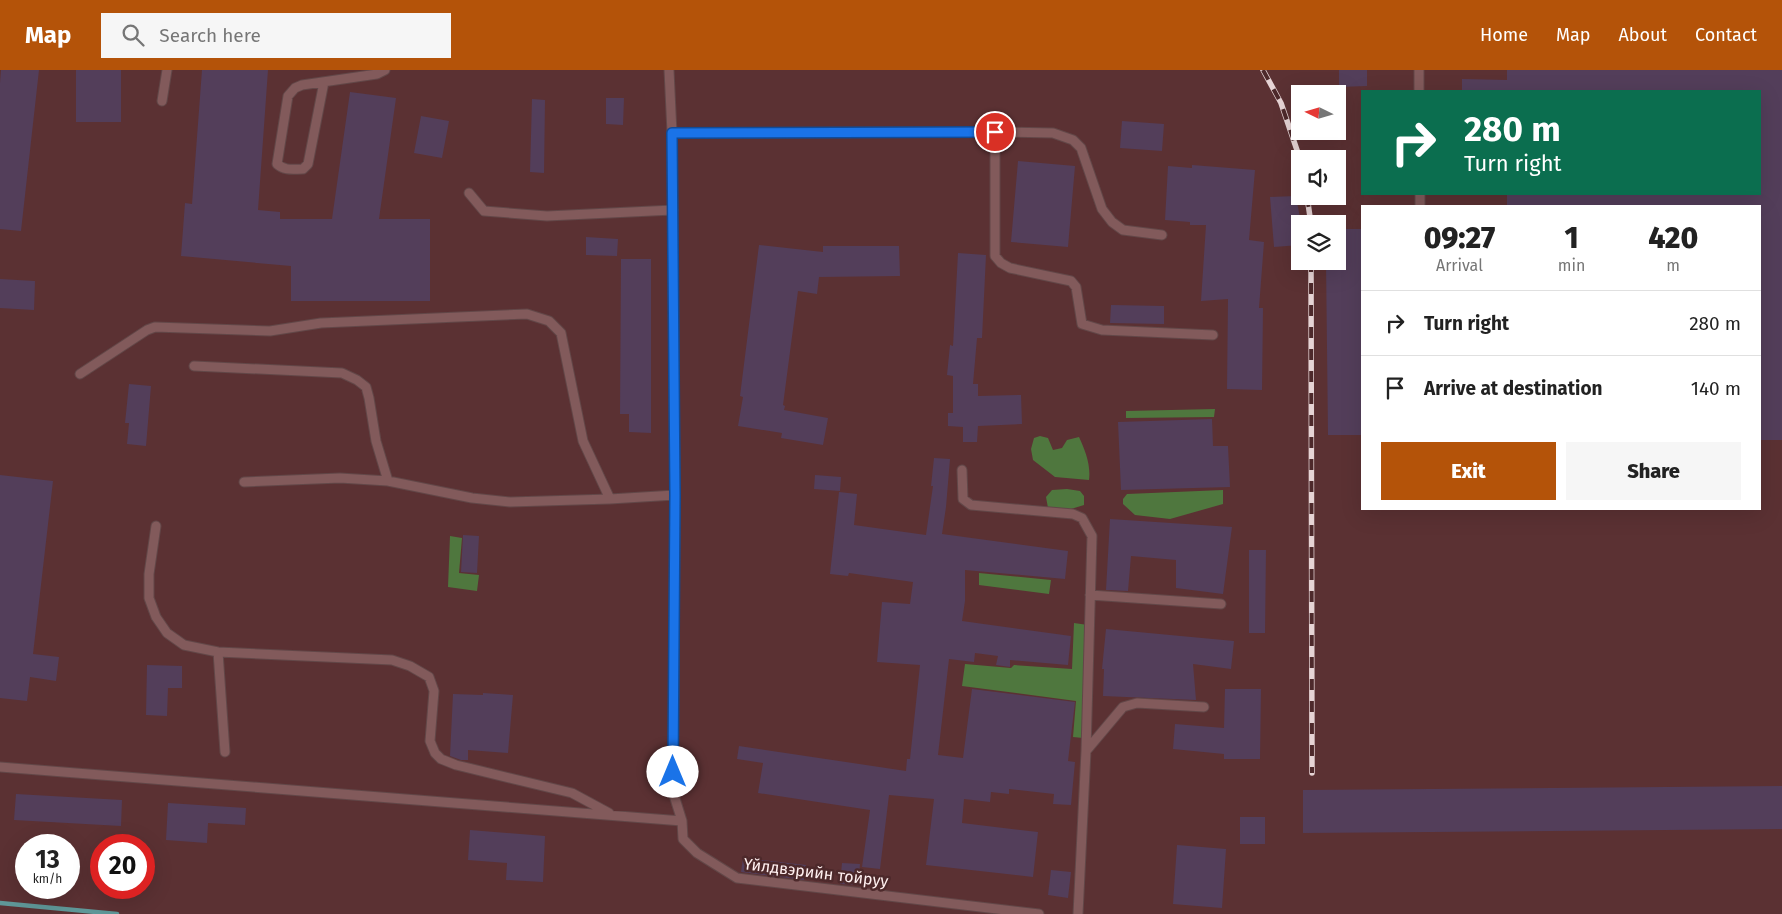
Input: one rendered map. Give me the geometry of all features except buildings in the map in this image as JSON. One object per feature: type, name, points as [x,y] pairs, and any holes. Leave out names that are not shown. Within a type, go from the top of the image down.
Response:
[{"type":"lane","points":[[162,101],[167,70]]},
{"type":"lane","points":[[324,82],[308,164],[303,170],[286,170],[277,164],[288,96],[295,88],[302,85],[377,74],[386,70]]},
{"type":"lane","name":"Үйлдвэрийн тойруу","points":[[669,70],[672,133],[675,495],[673,792],[682,821],[683,839],[697,853],[737,878],[1039,914]]},
{"type":"lane","points":[[1419,70],[1419,90]]},
{"type":"lane","points":[[995,132],[995,256],[1001,263],[1010,268],[1071,281],[1076,287],[1082,324],[1102,330],[1213,335]]},
{"type":"lane","points":[[672,133],[1054,133],[1073,140],[1081,148],[1102,209],[1112,222],[1123,230],[1162,236]]},
{"type":"lane","points":[[469,192],[484,210],[507,213],[547,216],[672,210]]},
{"type":"lane","points":[[80,374],[147,330],[155,327],[270,331],[321,323],[527,314],[549,320],[561,333],[583,441],[610,499]]},
{"type":"lane","points":[[194,366],[342,373],[358,380],[366,387],[370,398],[376,441],[388,480]]},
{"type":"lane","points":[[962,470],[964,500],[971,505],[1073,514],[1082,518],[1092,536],[1086,751],[1078,914]]},
{"type":"lane","points":[[244,482],[340,478],[388,480],[472,498],[510,502],[675,495]]},
{"type":"lane","points":[[156,526],[149,574],[149,598],[156,617],[167,633],[184,645],[218,652],[392,660],[410,666],[430,677],[434,691],[430,741],[435,753],[441,759],[456,765],[572,793],[612,814]]},
{"type":"lane","points":[[1090,595],[1221,604]]},
{"type":"lane","points":[[218,652],[226,752]]},
{"type":"lane","points":[[1086,751],[1123,707],[1137,703],[1204,707]]},
{"type":"lane","points":[[0,767],[682,821]]},
{"type":"shaded area","points":[[0,70],[1782,70],[1782,914],[0,914]]},
{"type":"green space","points":[[1215,409],[1214,417],[1126,418],[1126,411]]},
{"type":"green space","points":[[1040,436],[1048,438],[1053,450],[1062,448],[1067,440],[1079,437],[1088,463],[1089,480],[1055,477],[1033,460],[1031,449],[1034,438]]},
{"type":"green space","points":[[1067,489],[1080,491],[1084,496],[1084,505],[1058,513],[1048,508],[1046,497],[1052,490]]},
{"type":"green space","points":[[1223,490],[1223,504],[1170,519],[1135,515],[1123,504],[1123,499],[1127,494]]},
{"type":"green space","points":[[450,536],[462,538],[459,573],[479,575],[477,591],[448,587]]},
{"type":"green space","points":[[979,573],[1051,580],[1049,594],[979,585]]},
{"type":"green space","points":[[1074,623],[1088,625],[1083,738],[1073,737],[1076,701],[962,686],[965,664],[1011,668],[1014,665],[1072,669]]},
{"type":"waterway","points":[[0,903],[117,914]]},
{"type":"railway","points":[[1263,70],[1281,103],[1297,150]]},
{"type":"railway","points":[[1308,205],[1310,215]]},
{"type":"railway","points":[[1311,270],[1312,773]]},
{"type":"route","points":[[673,772],[675,495],[672,133],[995,132]]}]
